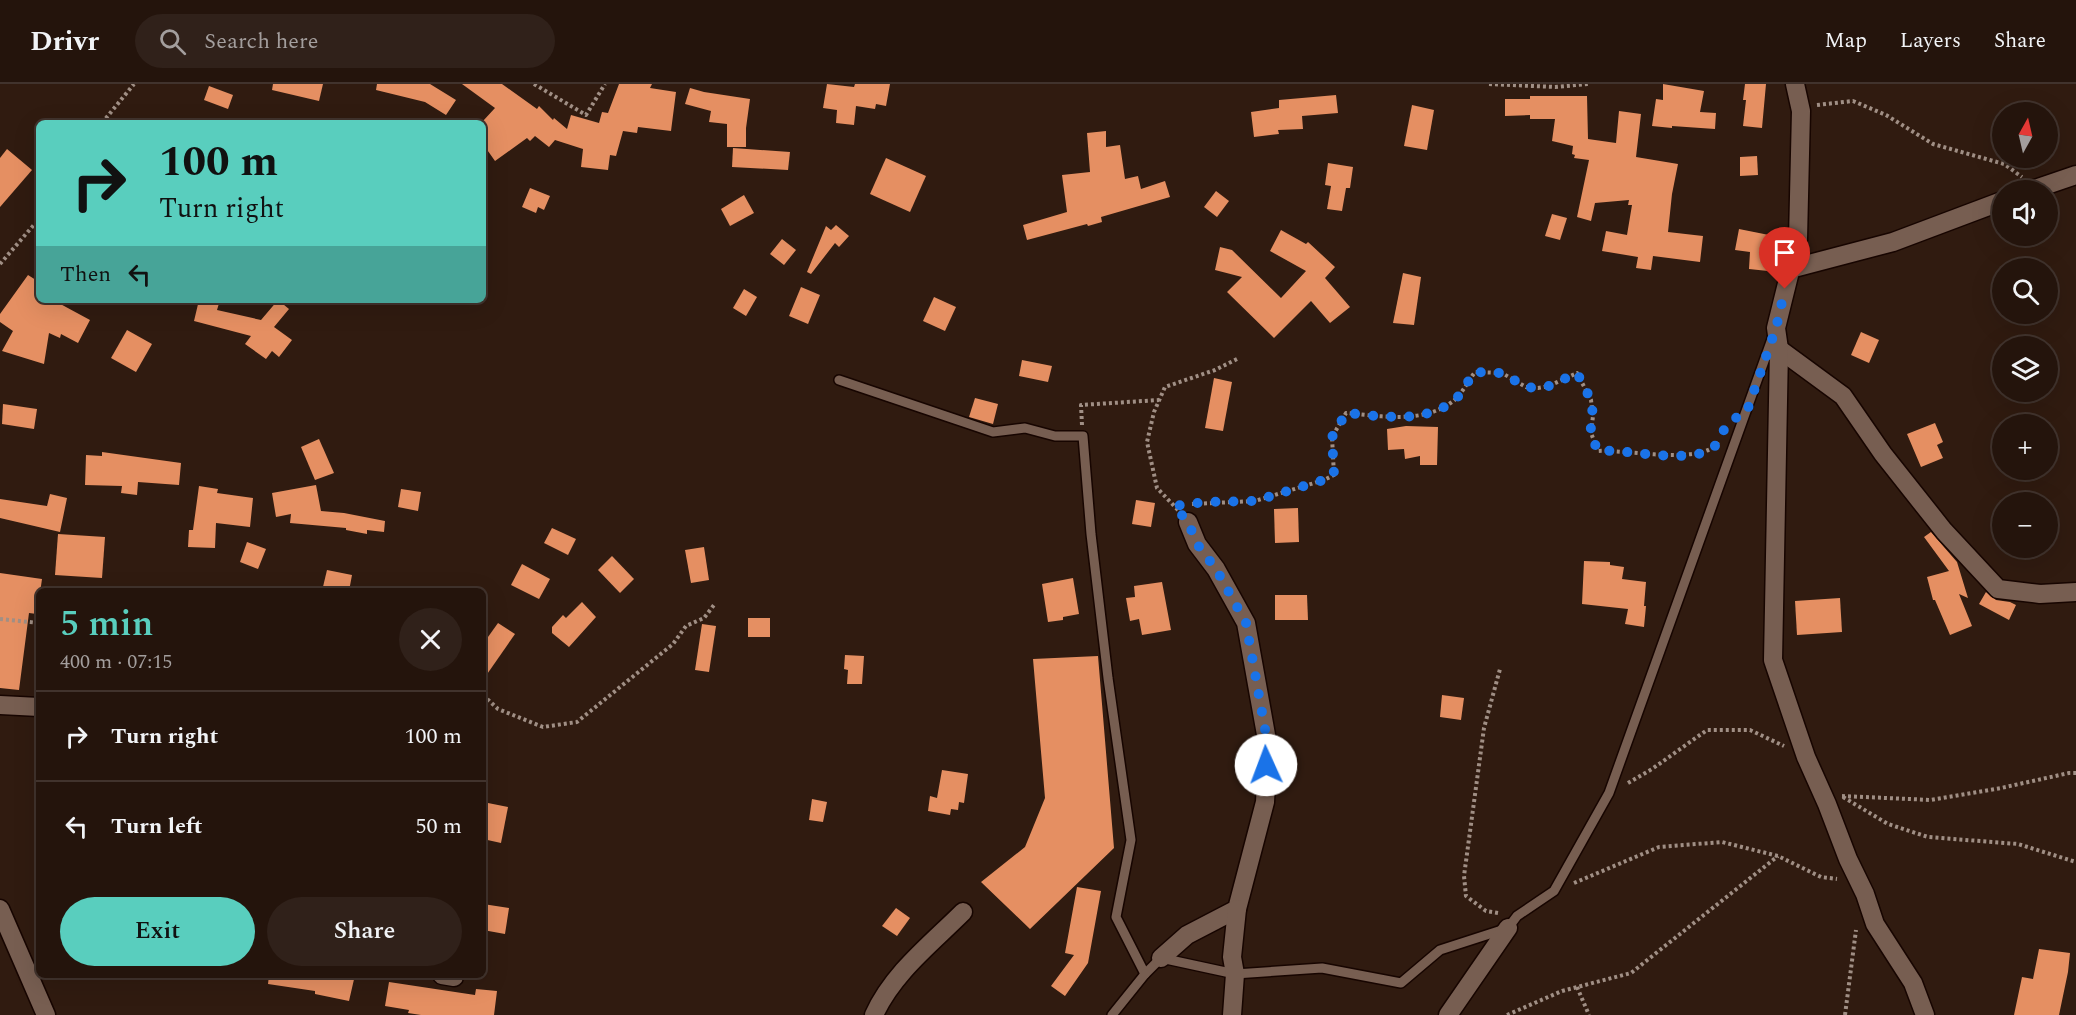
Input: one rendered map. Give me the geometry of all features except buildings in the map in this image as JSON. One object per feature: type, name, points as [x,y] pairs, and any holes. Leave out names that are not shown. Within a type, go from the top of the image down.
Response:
[{"type":"street","points":[[1795,84],[1800,107],[1797,239],[1776,328],[1779,349],[1773,660],[1806,757],[1865,894],[1875,924],[1913,983],[1925,1015]]},
{"type":"street","points":[[2058,181],[2076,175]]},
{"type":"street","points":[[1790,269],[1893,242],[1992,205]]},
{"type":"street","points":[[1779,349],[1843,396],[1883,454],[1944,531],[1998,590],[2040,594],[2076,592]]},
{"type":"street","points":[[1188,522],[1197,544],[1216,569],[1246,623],[1268,746],[1264,802],[1237,909],[1232,957],[1235,974],[1232,1015]]},
{"type":"street","points":[[0,705],[36,707]]},
{"type":"street","points":[[0,909],[46,1015]]},
{"type":"street","points":[[1161,958],[1187,935],[1237,909]]},
{"type":"street","points":[[874,1015],[887,990],[907,966],[963,912]]},
{"type":"street","points":[[1448,1015],[1512,922]]},
{"type":"lane","points":[[1112,1015],[1161,958],[1235,974],[1322,968],[1401,983],[1440,950],[1512,922],[1554,891],[1609,794],[1776,328]]},
{"type":"lane","points":[[839,380],[993,432],[1025,428],[1055,436],[1083,436],[1091,534],[1108,678],[1131,840],[1116,917],[1145,974]]},
{"type":"path","points":[[104,120],[134,84]]},
{"type":"path","points":[[534,84],[586,115],[604,84]]},
{"type":"path","points":[[1489,84],[1555,87],[1588,84]]},
{"type":"path","points":[[1800,107],[1853,101],[1886,115],[1933,144],[2004,164],[2024,180]]},
{"type":"path","points":[[0,264],[36,222]]},
{"type":"path","points":[[1188,522],[1157,488],[1147,442],[1154,412],[1165,387],[1215,370],[1237,359]]},
{"type":"path","points":[[1174,506],[1206,502],[1255,501],[1324,480],[1334,475],[1332,437],[1346,413],[1394,418],[1433,412],[1454,401],[1474,372],[1502,373],[1526,387],[1538,388],[1549,386],[1577,373],[1591,400],[1593,416],[1590,433],[1598,451],[1684,455],[1707,451],[1717,446],[1720,438]]},
{"type":"path","points":[[1083,436],[1081,405],[1159,400]]},
{"type":"path","points":[[486,698],[498,709],[543,727],[577,722],[673,644],[686,626],[704,618],[714,605]]},
{"type":"path","points":[[0,619],[36,623]]},
{"type":"path","points":[[1500,669],[1484,728],[1464,876],[1466,896],[1486,911],[1512,922]]},
{"type":"path","points":[[1609,794],[1652,769],[1707,730],[1750,730],[1806,757]]},
{"type":"path","points":[[1822,794],[1931,800],[2076,773]]},
{"type":"path","points":[[1841,796],[1888,824],[1928,837],[2018,844],[2076,862]]},
{"type":"path","points":[[1554,891],[1659,847],[1722,842],[1778,856],[1821,877],[1837,879],[1856,875]]},
{"type":"path","points":[[1507,1015],[1562,991],[1631,973],[1778,856]]},
{"type":"path","points":[[1845,1015],[1857,923]]},
{"type":"path","points":[[1578,987],[1589,1015]]},
{"type":"route","points":[[1266,765],[1268,746],[1246,623],[1216,569],[1197,544],[1188,522],[1174,506],[1206,502],[1255,501],[1324,480],[1334,475],[1332,437],[1346,413],[1394,418],[1433,412],[1454,401],[1474,372],[1502,373],[1514,382],[1526,387],[1538,388],[1549,386],[1577,373],[1591,400],[1593,416],[1590,433],[1598,451],[1684,455],[1707,451],[1717,446],[1730,421],[1746,414],[1776,328],[1785,289]]}]
